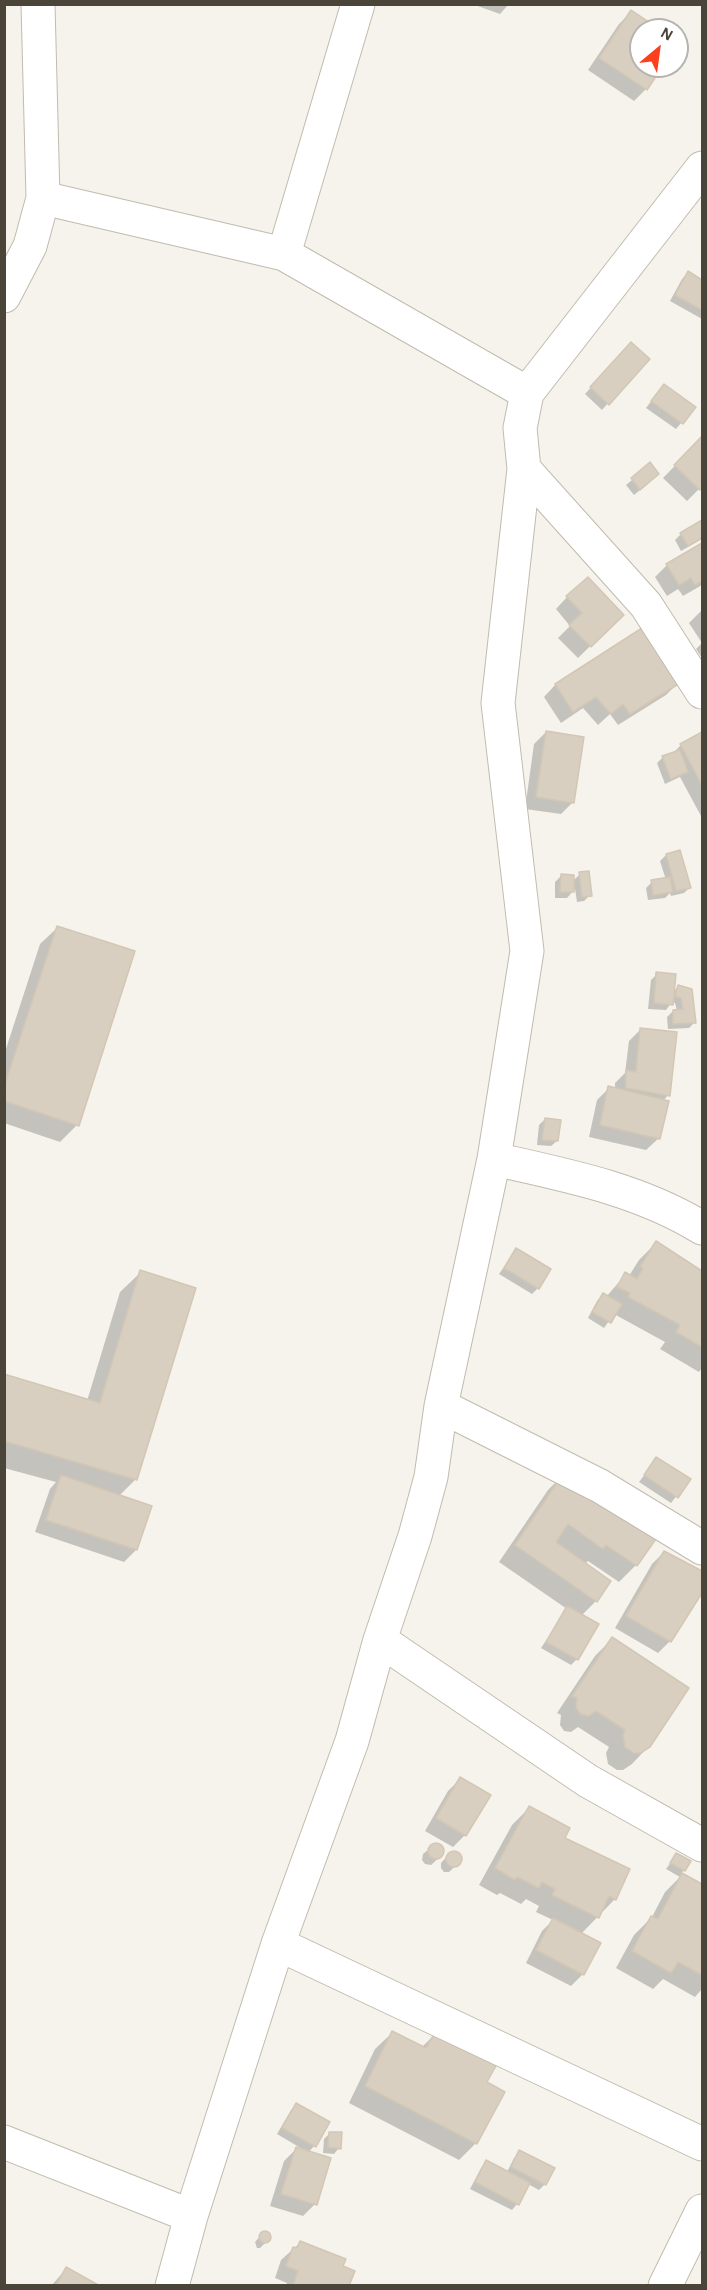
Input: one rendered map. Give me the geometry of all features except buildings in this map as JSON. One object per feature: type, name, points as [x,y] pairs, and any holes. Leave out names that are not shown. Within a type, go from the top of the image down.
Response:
[{"type":"street","points":[[6,292],[30,246],[43,198],[38,4]]},
{"type":"street","points":[[284,254],[358,4]]},
{"type":"street","points":[[172,2286],[191,2216],[278,1944],[352,1741],[380,1640],[418,1527],[431,1477],[441,1406],[494,1159],[527,951],[498,703],[524,469],[520,428],[527,393],[702,168]]},
{"type":"street","points":[[43,198],[284,254],[527,393]]},
{"type":"street","points":[[524,469],[646,605],[702,692]]},
{"type":"street","points":[[494,1159],[579,1178],[633,1194],[702,1228]]},
{"type":"street","points":[[441,1406],[600,1486],[702,1548]]},
{"type":"street","points":[[380,1640],[588,1781],[702,1845]]},
{"type":"street","points":[[278,1944],[702,2144]]},
{"type":"street","points":[[4,2142],[191,2216]]},
{"type":"street","points":[[665,2286],[702,2211]]}]
